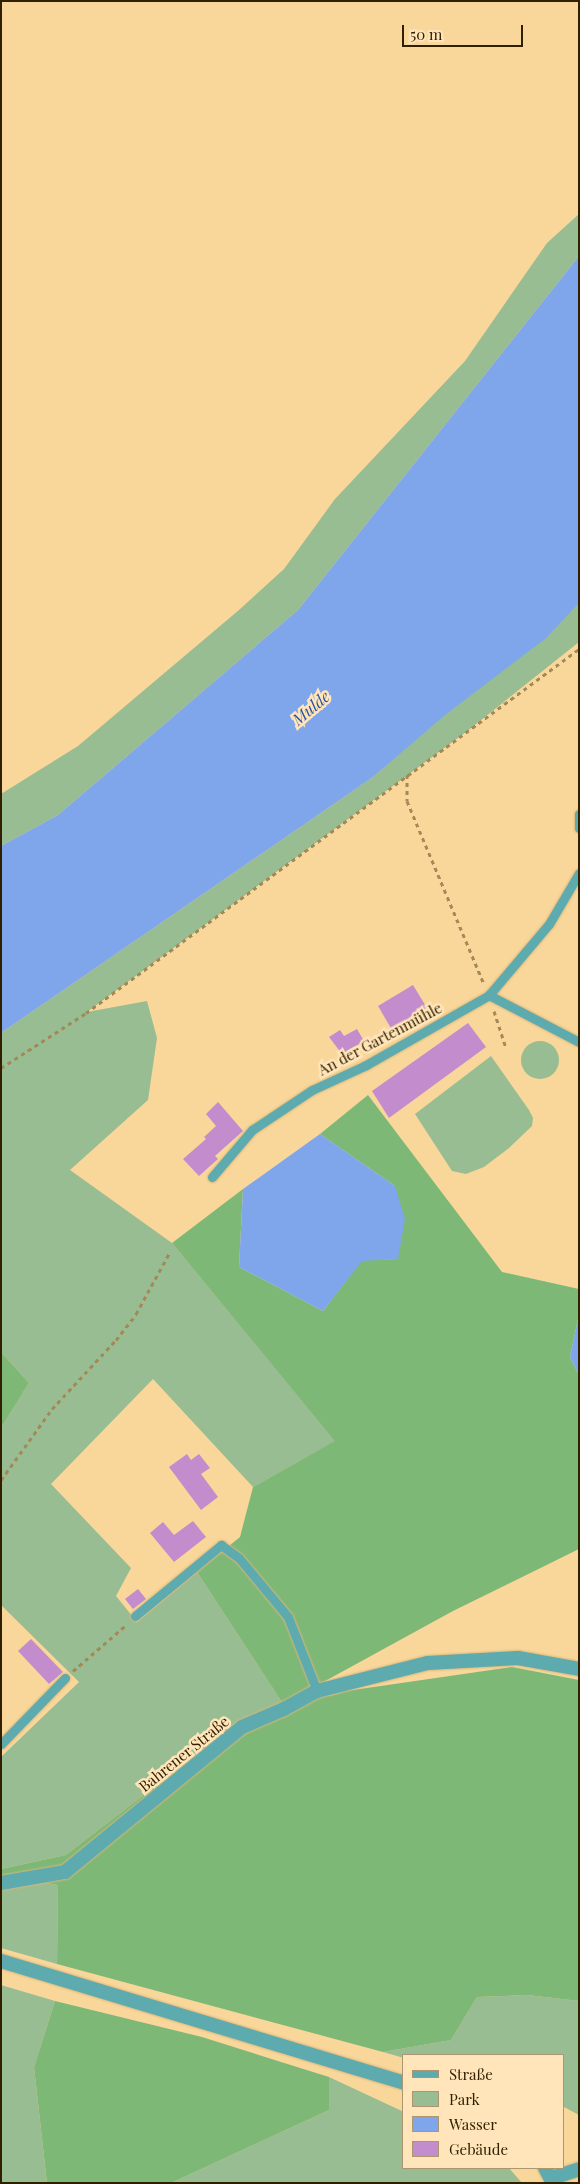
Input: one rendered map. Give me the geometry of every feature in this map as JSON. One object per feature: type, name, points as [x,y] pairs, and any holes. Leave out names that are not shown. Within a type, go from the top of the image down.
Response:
[{"type":"street","name":"Bahrener Straße","points":[[1,1883],[65,1872],[242,1727],[284,1709],[317,1691],[428,1663],[518,1658],[579,1669]]},
{"type":"street","points":[[1,1961],[402,2082]]},
{"type":"street","points":[[550,2176],[579,2170]]},
{"type":"lane","points":[[579,814],[579,828]]},
{"type":"lane","points":[[579,873],[549,924],[489,995],[579,1042]]},
{"type":"lane","name":"An der Gartenmühle","points":[[212,1177],[252,1130],[304,1095],[366,1065],[489,995]]},
{"type":"lane","points":[[135,1616],[221,1545],[238,1558],[288,1617],[317,1691]]},
{"type":"lane","points":[[1,1744],[66,1678]]},
{"type":"path","points":[[1,1068],[86,1012],[579,649]]},
{"type":"path","points":[[407,775],[407,801],[489,995],[506,1048]]},
{"type":"path","points":[[1,1480],[52,1410],[116,1340],[136,1314],[170,1252]]},
{"type":"path","points":[[66,1678],[135,1616]]},
{"type":"green space","points":[[579,214],[579,256],[298,610],[58,815],[1,846],[1,794],[78,746],[239,610],[284,569],[335,499],[465,361],[547,243]]},
{"type":"green space","points":[[579,596],[579,642],[466,732],[87,1012],[147,1001],[157,1038],[148,1100],[70,1170],[172,1243],[336,1441],[253,1487],[153,1379],[51,1484],[131,1568],[116,1596],[137,1622],[197,1572],[283,1704],[241,1720],[66,1855],[1,1869],[1,1757],[79,1682],[1,1605],[1,1428],[29,1383],[1,1352],[1,1033],[373,777]]},
{"type":"green space","points":[[540,1041],[554,1046],[559,1060],[554,1074],[540,1079],[526,1074],[521,1060],[526,1046]]},
{"type":"green space","points":[[491,1056],[529,1110],[533,1118],[532,1126],[509,1148],[484,1167],[466,1174],[452,1171],[415,1114]]},
{"type":"green space","points":[[368,1095],[502,1272],[579,1289],[579,1314],[570,1357],[579,1375],[579,1549],[453,1611],[285,1703],[346,1691],[512,1667],[579,1680],[579,2001],[527,1995],[477,1997],[451,2040],[383,2052],[57,1964],[58,1885],[1,1875],[1,1869],[66,1855],[241,1720],[283,1704],[197,1572],[240,1537],[253,1487],[335,1441],[172,1243],[243,1189],[239,1267],[323,1311],[362,1260],[398,1259],[395,1186],[320,1134]]},
{"type":"green space","points":[[1,1352],[29,1383],[1,1428]]},
{"type":"green space","points":[[1,1875],[58,1885],[57,1964],[1,1948]]},
{"type":"green space","points":[[1,1985],[55,2001],[34,2067],[47,2183],[1,2183]]},
{"type":"green space","points":[[527,1995],[579,2001],[579,2115],[565,2108],[565,2054],[402,2054],[402,2057],[383,2052],[451,2040],[477,1997]]},
{"type":"green space","points":[[55,2001],[202,2037],[329,2077],[329,2110],[171,2183],[47,2183],[34,2067]]},
{"type":"green space","points":[[329,2077],[402,2111],[402,2169],[510,2169],[522,2183],[171,2183],[329,2110]]},
{"type":"water","name":"Mulde","points":[[579,256],[579,603],[545,639],[445,715],[373,777],[1,1033],[1,846],[58,815],[298,610]]},
{"type":"water","points":[[320,1134],[395,1186],[405,1219],[398,1259],[362,1261],[323,1311],[239,1267],[243,1189]]},
{"type":"water","points":[[579,1314],[579,1375],[570,1357]]},
{"type":"building","points":[[413,985],[427,1008],[392,1030],[378,1006]]},
{"type":"building","points":[[468,1023],[486,1047],[389,1118],[372,1091]]},
{"type":"building","points":[[357,1029],[364,1041],[342,1054],[329,1037],[340,1030],[344,1036]]},
{"type":"building","points":[[218,1102],[243,1131],[215,1156],[218,1159],[199,1176],[183,1159],[206,1139],[204,1137],[216,1126],[206,1114]]},
{"type":"building","points":[[187,1454],[191,1460],[199,1454],[210,1468],[201,1474],[218,1497],[201,1510],[169,1467]]},
{"type":"building","points":[[193,1521],[206,1537],[174,1562],[150,1533],[163,1522],[174,1535]]},
{"type":"building","points":[[138,1589],[146,1599],[133,1609],[125,1599]]},
{"type":"building","points":[[31,1639],[63,1672],[49,1684],[18,1651]]}]
